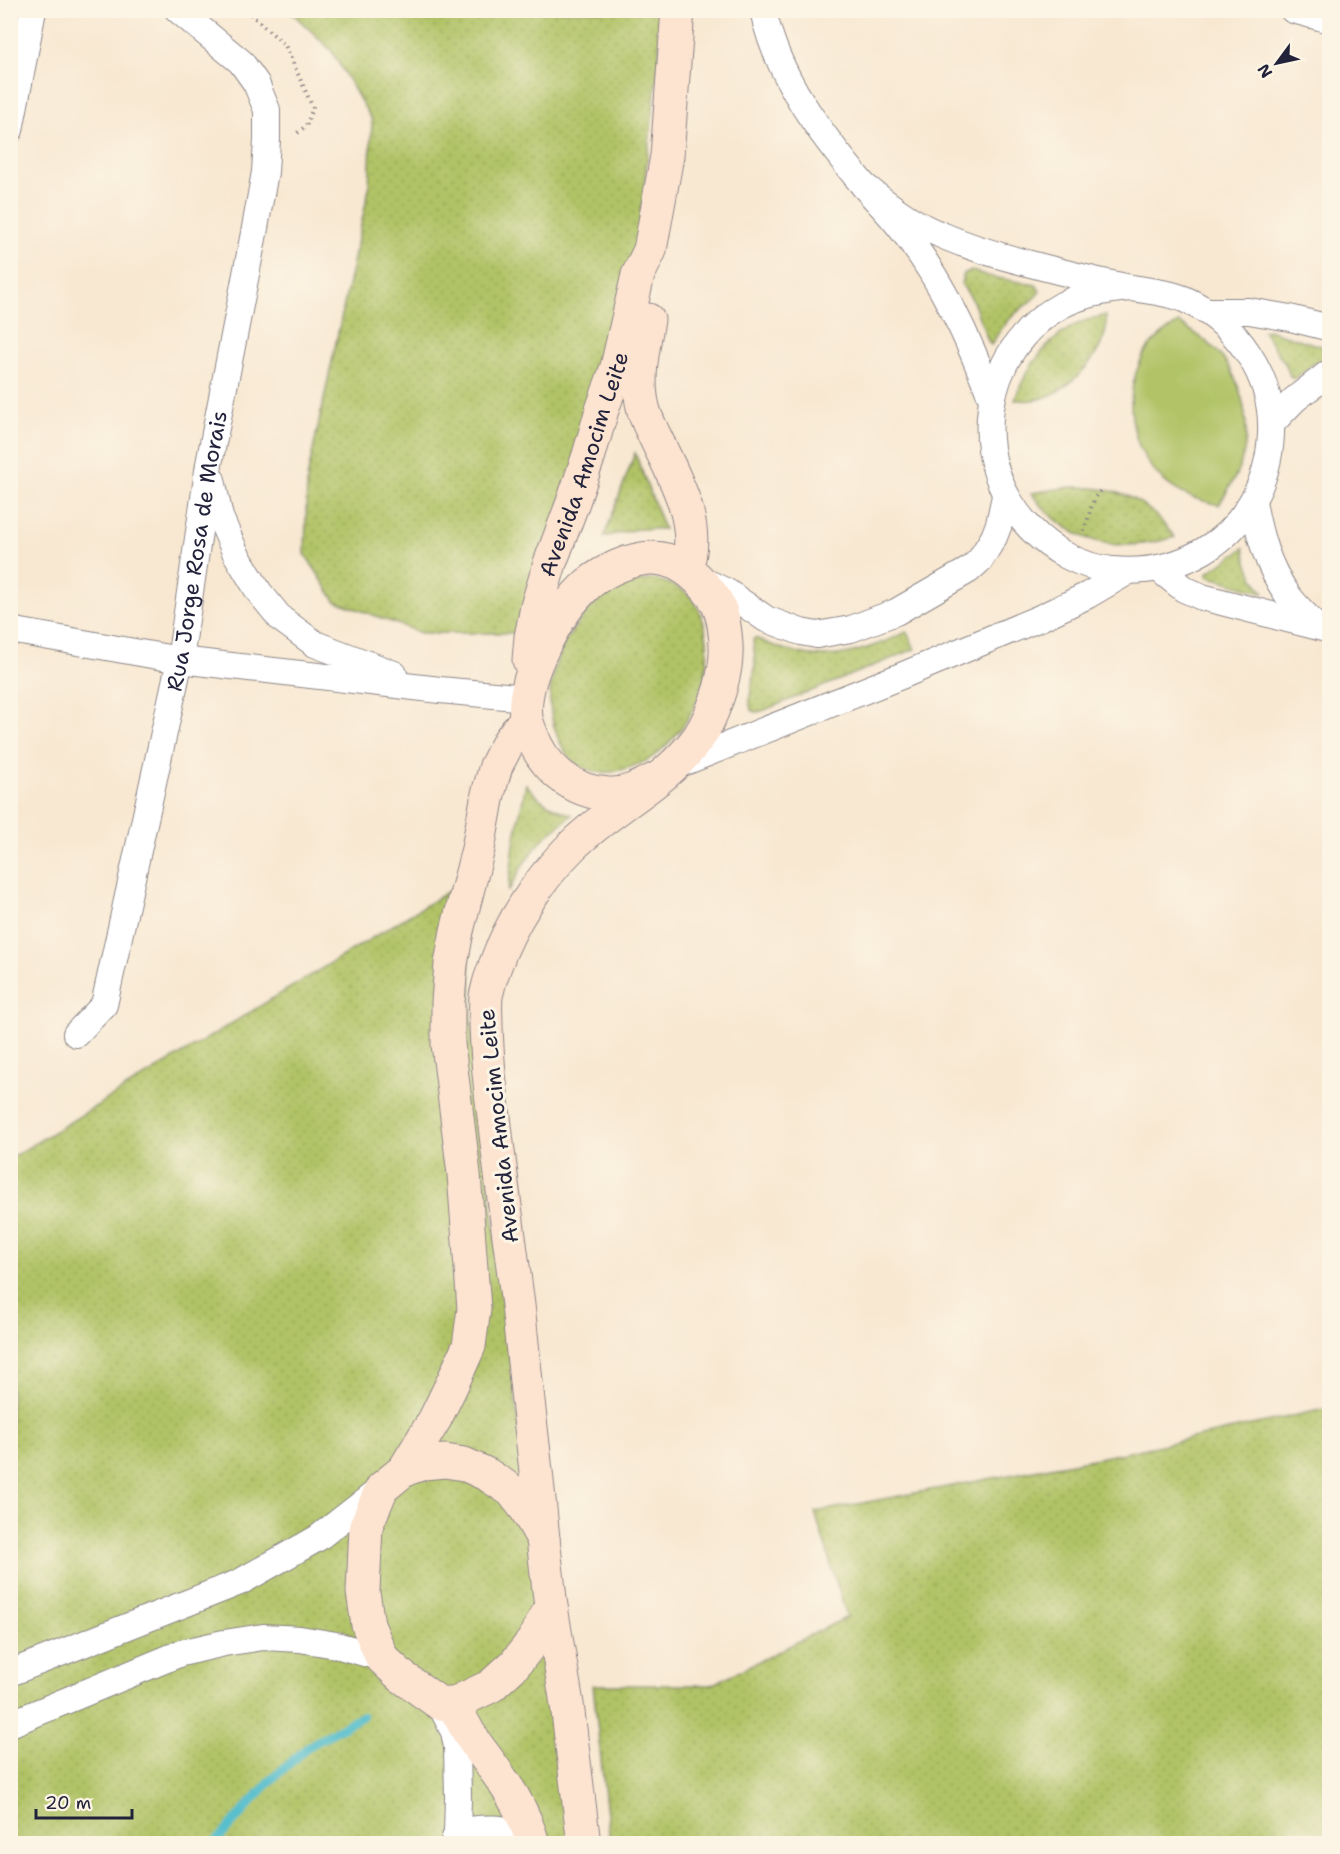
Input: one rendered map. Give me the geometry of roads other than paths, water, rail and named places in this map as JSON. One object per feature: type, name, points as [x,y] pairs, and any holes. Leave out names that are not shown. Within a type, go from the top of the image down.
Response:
[{"type":"street","points":[[10,130],[33,10]]},
{"type":"street","name":"Rua Jorge Rosa de Morais","points":[[76,1034],[104,1005],[180,660],[209,464],[266,161],[267,110],[256,83],[241,62],[178,10]]},
{"type":"street","name":"Avenida Amocim Leite","points":[[664,773],[632,791],[610,795],[584,790],[555,772],[537,750],[528,699],[529,651],[537,607],[616,367],[638,275],[650,250],[668,156],[678,10]]},
{"type":"street","points":[[763,10],[768,32],[789,83],[819,129],[901,228],[936,279],[974,353],[992,400]]},
{"type":"street","points":[[1293,10],[1329,20]]},
{"type":"street","points":[[864,186],[899,213],[938,234],[1021,261],[1130,288],[1156,291],[1182,298],[1206,311],[1228,327],[1245,348],[1259,371],[1268,397],[1272,423],[1270,450],[1264,477],[1253,501],[1236,525],[1213,545],[1187,560],[1159,569],[1129,572],[1103,569],[1057,551],[1037,536],[1019,517],[1005,496],[997,478],[991,449],[989,419],[999,377],[1010,355],[1023,336],[1041,319],[1083,296],[1106,290],[1130,288]]},
{"type":"street","name":"Avenida Amocim Leite","points":[[650,250],[656,273],[654,296],[643,343],[640,388],[643,407],[685,506],[690,531],[690,558],[693,574]]},
{"type":"street","points":[[1206,311],[1249,311],[1329,328]]},
{"type":"street","points":[[1272,423],[1294,400],[1329,372]]},
{"type":"street","points":[[209,464],[220,517],[236,554],[258,592],[280,618],[315,644],[357,662],[440,690]]},
{"type":"street","points":[[693,574],[727,592],[756,614],[801,632],[817,634],[851,629],[896,612],[969,570],[980,560],[994,537],[1005,496]]},
{"type":"street","points":[[1253,501],[1268,562],[1288,596],[1323,628]]},
{"type":"street","name":"Avenida Amocim Leite","points":[[532,1839],[522,1812],[500,1774],[446,1704],[401,1676],[382,1658],[368,1625],[363,1592],[366,1526],[393,1479],[435,1419],[469,1346],[474,1309],[464,1174],[448,1044],[448,1002],[457,930],[496,766],[528,699],[542,649],[566,609],[590,583],[608,572],[636,559],[656,557],[669,560],[693,574],[718,602],[725,627],[727,663],[716,703],[700,735],[682,757],[580,838],[549,872],[528,901],[507,937],[495,965],[486,998],[486,1034],[492,1100],[518,1306],[550,1607],[567,1704],[584,1844]]},
{"type":"street","points":[[1159,569],[1184,589],[1202,597],[1323,628]]},
{"type":"street","points":[[664,773],[1040,618],[1088,596],[1129,572]]},
{"type":"street","points":[[10,630],[180,660],[528,699]]},
{"type":"street","name":"Avenida Amocim Leite","points":[[393,1479],[423,1463],[445,1461],[465,1464],[488,1475],[512,1491],[526,1509],[543,1539]]},
{"type":"street","points":[[10,1673],[240,1582],[318,1538],[393,1479]]},
{"type":"street","points":[[532,1839],[502,1828],[478,1827],[455,1838],[458,1798],[457,1747],[446,1704],[490,1686],[514,1665],[532,1641],[550,1607]]},
{"type":"street","points":[[10,1725],[181,1653],[224,1642],[263,1637],[300,1639],[336,1645],[382,1658]]},
{"type":"waterway","points":[[214,1844],[271,1780],[309,1746],[362,1716]]}]
